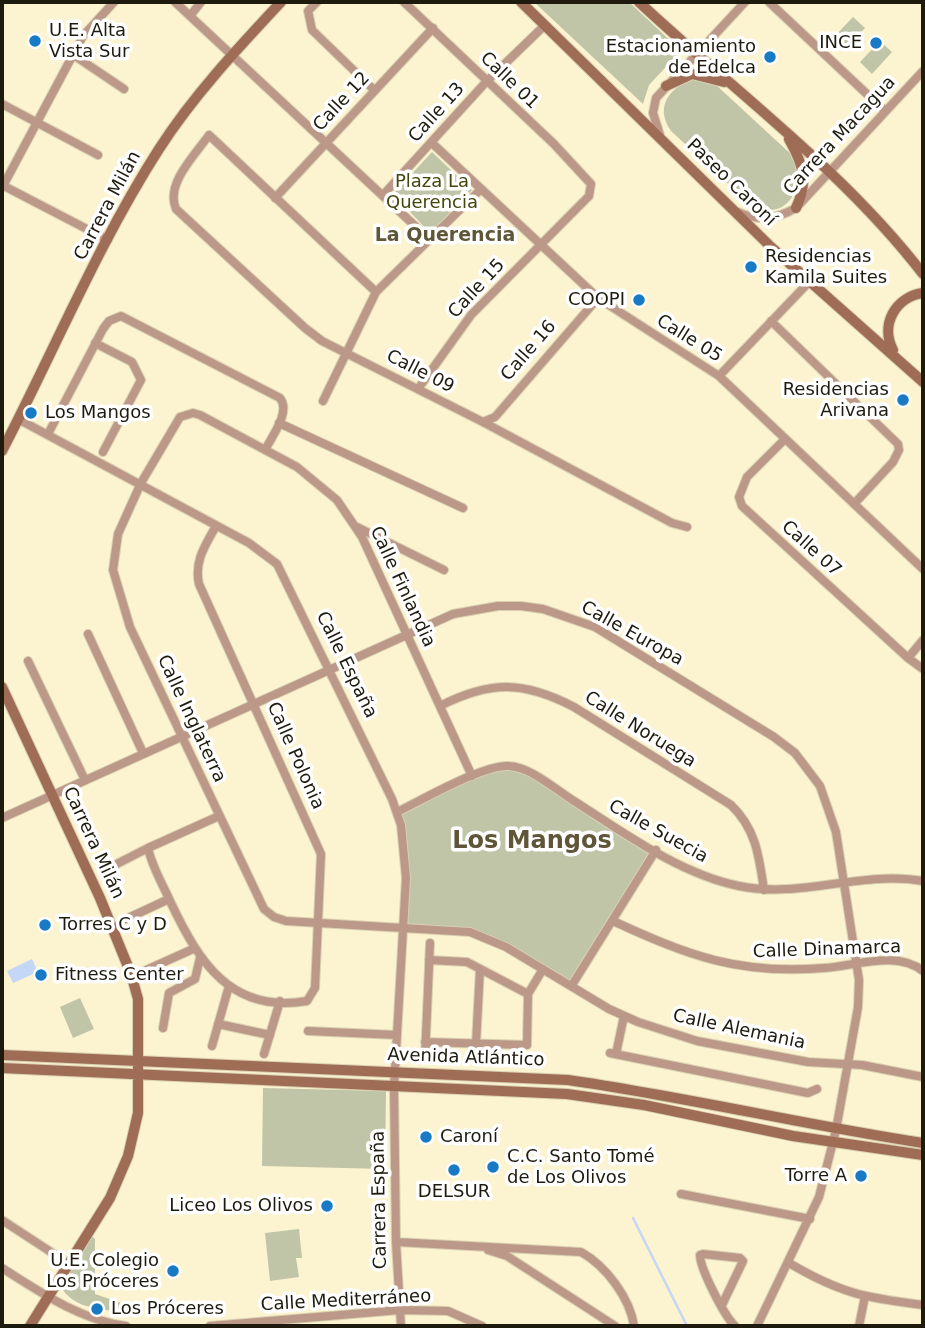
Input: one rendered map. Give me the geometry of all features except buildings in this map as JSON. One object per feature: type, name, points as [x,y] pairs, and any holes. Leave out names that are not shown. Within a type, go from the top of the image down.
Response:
[{"type":"street","points":[[108,240],[2,186],[72,54],[112,2]]},
{"type":"street","points":[[175,2],[325,143],[384,194],[428,238]]},
{"type":"street","points":[[190,16],[201,2]]},
{"type":"street","name":"Carrera Milán","points":[[2,451],[108,240],[160,147],[231,55],[281,2]]},
{"type":"street","points":[[317,2],[308,11],[312,30],[374,90]]},
{"type":"street","name":"Calle 01","points":[[404,2],[554,144],[591,184]]},
{"type":"street","name":"Paseo Caroní","points":[[521,2],[735,211],[923,382]]},
{"type":"street","points":[[639,2],[829,171],[898,242],[923,274]]},
{"type":"street","points":[[663,141],[655,123],[653,105],[666,86],[745,2]]},
{"type":"street","points":[[769,2],[886,111]]},
{"type":"street","name":"Calle 13","points":[[384,194],[486,82],[545,25]]},
{"type":"street","name":"Calle 12","points":[[275,198],[433,28]]},
{"type":"street","points":[[72,54],[124,89]]},
{"type":"street","name":"Carrera Macagua","points":[[735,211],[759,219],[778,216],[796,208],[923,71]]},
{"type":"street","points":[[666,86],[692,74],[701,74],[733,85]]},
{"type":"street","points":[[2,104],[98,155]]},
{"type":"street","points":[[784,131],[798,155],[805,176],[796,208]]},
{"type":"street","name":"Calle 09","points":[[275,198],[209,135],[178,180],[172,200],[190,225],[305,328],[348,354],[483,422],[672,523],[687,527]]},
{"type":"street","name":"Calle 05","points":[[432,143],[598,298],[719,376],[854,504],[921,563]]},
{"type":"street","name":"Calle 15","points":[[418,389],[471,315],[589,196],[591,184]]},
{"type":"street","points":[[323,401],[376,292],[428,238],[481,189]]},
{"type":"street","points":[[275,198],[376,292]]},
{"type":"street","points":[[719,376],[810,281]]},
{"type":"street","points":[[896,356],[887,334],[893,312],[909,297],[923,293]]},
{"type":"street","name":"Calle 16","points":[[483,422],[495,417],[598,298]]},
{"type":"street","points":[[48,434],[109,321],[128,317],[280,398],[285,408],[265,450]]},
{"type":"street","points":[[771,321],[895,438],[899,450],[893,462],[854,504]]},
{"type":"street","points":[[95,343],[132,362],[141,380],[103,452]]},
{"type":"street","name":"Calle Finlandia","points":[[185,414],[200,415],[321,484],[357,527],[472,776]]},
{"type":"street","name":"Calle Inglaterra","points":[[185,414],[174,422],[141,483],[118,534],[113,570],[130,627],[264,909],[274,917],[286,920],[403,929]]},
{"type":"street","name":"Calle España","points":[[18,419],[249,543],[277,564],[330,668],[397,812],[405,853],[396,1073]]},
{"type":"street","points":[[279,423],[463,508]]},
{"type":"street","name":"Calle 07","points":[[784,439],[747,477],[739,497],[742,506],[908,658],[923,668]]},
{"type":"street","name":"Calle Polonia","points":[[216,526],[200,556],[196,570],[199,584],[321,854],[316,988],[311,998],[297,1002],[280,1001]]},
{"type":"street","points":[[357,527],[444,570]]},
{"type":"street","name":"Calle Europa","points":[[2,818],[253,702],[453,614],[498,606],[542,609],[595,628],[774,737],[794,753],[820,786],[829,807],[857,964],[858,1007],[834,1135]]},
{"type":"street","points":[[88,634],[143,753]]},
{"type":"street","points":[[908,658],[923,640]]},
{"type":"street","points":[[28,661],[85,780]]},
{"type":"street","name":"Calle Noruega","points":[[440,706],[465,693],[503,686],[525,687],[548,694],[574,707],[731,805],[752,831],[758,847],[764,890]]},
{"type":"street","name":"Carrera Milán","points":[[2,687],[131,974],[138,999],[138,1113],[128,1156],[110,1198],[30,1326]]},
{"type":"street","name":"Calle Suecia","points":[[397,812],[472,776],[498,767],[521,769],[656,850],[716,881],[764,890],[799,890],[892,878],[923,881]]},
{"type":"street","points":[[103,871],[219,816]]},
{"type":"street","points":[[148,848],[169,899],[200,958],[229,986],[251,996],[280,1001],[264,1054]]},
{"type":"street","points":[[572,985],[656,850]]},
{"type":"street","points":[[125,919],[169,899]]},
{"type":"street","name":"Calle Dinamarca","points":[[613,920],[688,954],[730,965],[761,970],[905,961],[923,971]]},
{"type":"street","name":"Calle Alemania","points":[[403,929],[470,932],[506,947],[624,1016],[697,1041],[807,1062],[847,1064],[923,1077]]},
{"type":"street","points":[[425,1058],[430,943]]},
{"type":"street","points":[[144,971],[193,949]]},
{"type":"street","points":[[163,1028],[169,993],[195,979],[200,958]]},
{"type":"street","points":[[429,960],[467,962],[528,994]]},
{"type":"street","points":[[476,1044],[480,969]]},
{"type":"street","points":[[425,1042],[523,1046],[529,1043],[528,994],[543,969]]},
{"type":"street","points":[[212,1046],[229,986]]},
{"type":"street","points":[[624,1016],[613,1053],[808,1093],[817,1088]]},
{"type":"street","points":[[218,1024],[270,1035]]},
{"type":"street","points":[[308,1031],[397,1035]]},
{"type":"street","name":"Avenida Atlántico","points":[[2,1055],[568,1080],[646,1091],[923,1155]]},
{"type":"street","name":"Avenida Atlántico","points":[[2,1068],[138,1077],[566,1094],[644,1105],[793,1136],[834,1135],[923,1143]]},
{"type":"street","name":"Carrera España","points":[[396,1073],[396,1242],[401,1326]]},
{"type":"street","points":[[757,1326],[810,1219],[834,1135]]},
{"type":"street","points":[[681,1194],[810,1219]]},
{"type":"street","points":[[2,1220],[54,1254]]},
{"type":"street","points":[[396,1242],[581,1252],[605,1269],[632,1315],[634,1326]]},
{"type":"street","points":[[475,1245],[507,1256],[615,1326]]},
{"type":"street","points":[[722,1305],[743,1261],[740,1258],[700,1255],[701,1265],[722,1305],[735,1326]]},
{"type":"street","points":[[789,1263],[828,1286],[866,1296],[923,1305]]},
{"type":"street","points":[[2,1268],[48,1297],[86,1315],[126,1326]]},
{"type":"street","points":[[859,1326],[866,1296]]},
{"type":"street","name":"Calle Mediterráneo","points":[[210,1326],[400,1310],[448,1311],[482,1326]]},
{"type":"street","points":[[318,1316],[318,1326]]},
{"type":"green space","points":[[534,2],[629,2],[678,48],[678,54],[649,85],[643,104]]},
{"type":"green space","points":[[853,17],[865,28],[844,50],[832,39]]},
{"type":"green space","points":[[880,41],[892,52],[872,74],[860,62]]},
{"type":"green space","points":[[697,78],[715,84],[793,156],[797,179],[791,199],[784,206],[775,210],[764,210],[751,205],[671,131],[664,113],[668,97],[680,86]]},
{"type":"green space","name":"Plaza La Querencia","points":[[432,152],[472,190],[430,233],[393,194]]},
{"type":"green space","points":[[498,767],[521,769],[656,850],[572,985],[485,936],[403,929],[406,878],[397,812]]},
{"type":"green space","points":[[80,998],[94,1029],[73,1038],[60,1007]]},
{"type":"green space","points":[[263,1088],[386,1091],[385,1169],[262,1166]]},
{"type":"green space","points":[[299,1229],[302,1258],[296,1258],[299,1277],[270,1281],[265,1233]]},
{"type":"green space","points":[[90,1234],[95,1239],[95,1294],[133,1307],[134,1311],[103,1310],[82,1305],[66,1294],[60,1285]]},
{"type":"water","points":[[32,959],[38,972],[13,983],[7,971]]},
{"type":"waterway","points":[[633,1218],[687,1326]]},
{"type":"place","name":"U.E. Alta Vista Sur","points":[[35,41]]},
{"type":"place","name":"INCE","points":[[876,43]]},
{"type":"place","name":"Estacionamiento de Edelca","points":[[770,57]]},
{"type":"place","name":"Residencias Kamila Suites","points":[[751,267]]},
{"type":"place","name":"COOPI","points":[[639,300]]},
{"type":"place","name":"Residencias Arivana","points":[[903,400]]},
{"type":"place","name":"Los Mangos","points":[[31,413]]},
{"type":"place","name":"Torres C y D","points":[[45,925]]},
{"type":"place","name":"Fitness Center","points":[[41,975]]},
{"type":"place","name":"Caroní","points":[[426,1137]]},
{"type":"place","name":"C.C. Santo Tomé de Los Olivos","points":[[493,1167]]},
{"type":"place","name":"DELSUR","points":[[454,1170]]},
{"type":"place","name":"Torre A","points":[[861,1176]]},
{"type":"place","name":"Liceo Los Olivos","points":[[327,1206]]},
{"type":"place","name":"U.E. Colegio Los Próceres","points":[[173,1271]]},
{"type":"place","name":"Los Próceres","points":[[97,1309]]},
{"type":"district","name":"La Querencia","points":[[445,236]]},
{"type":"district","name":"Los Mangos","points":[[532,842]]}]
